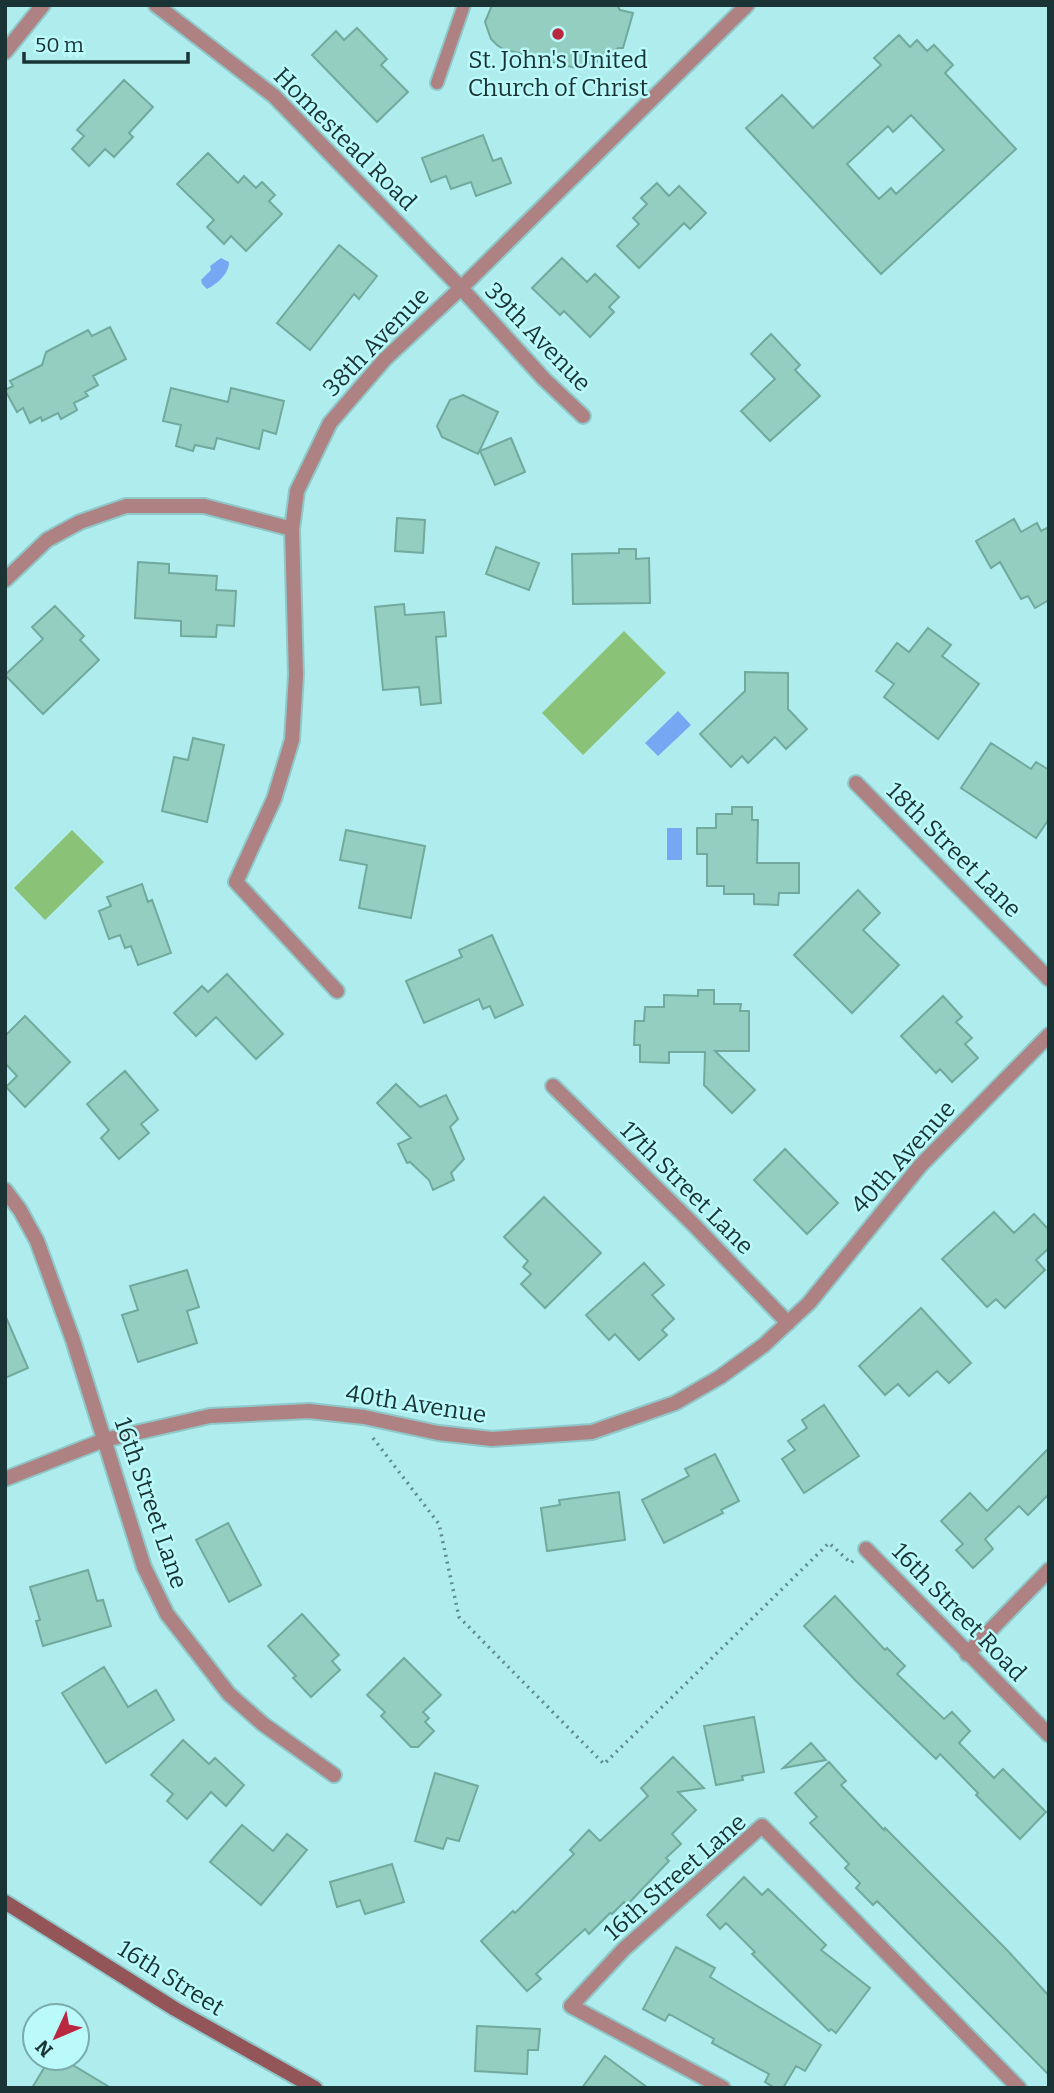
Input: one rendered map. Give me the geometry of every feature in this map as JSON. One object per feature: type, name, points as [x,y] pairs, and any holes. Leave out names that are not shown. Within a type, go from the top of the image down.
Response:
[{"type":"main road","name":"16th Street","points":[[5,1902],[176,2009],[316,2088]]},
{"type":"street","points":[[5,52],[43,5]]},
{"type":"street","name":"Homestead Road","points":[[156,5],[274,96],[461,288]]},
{"type":"street","name":"38th Avenue","points":[[337,991],[236,883],[274,799],[292,740],[296,675],[292,529],[297,491],[330,423],[385,359],[461,288],[747,5]]},
{"type":"street","name":"39th Avenue","points":[[461,288],[544,379],[583,416]]},
{"type":"street","points":[[5,580],[47,540],[80,522],[126,506],[204,506],[292,529]]},
{"type":"street","name":"18th Street Lane","points":[[856,783],[1049,979]]},
{"type":"street","name":"40th Avenue","points":[[5,1479],[104,1440],[210,1416],[309,1411],[364,1417],[438,1433],[492,1439],[592,1432],[676,1403],[764,1345],[809,1303],[920,1166],[1049,1035]]},
{"type":"street","name":"17th Street Lane","points":[[553,1086],[693,1224],[788,1323]]},
{"type":"street","name":"16th Street Lane","points":[[5,1190],[37,1241],[73,1340],[144,1567],[167,1614],[229,1694],[263,1724],[334,1774]]},
{"type":"street","name":"16th Street Road","points":[[866,1549],[1049,1735]]},
{"type":"street","points":[[967,1654],[1049,1570]]},
{"type":"street","name":"16th Street Lane","points":[[723,2088],[571,2006],[624,1949],[762,1826],[1019,2088]]},
{"type":"lane","points":[[437,83],[464,5]]},
{"type":"path","points":[[364,1417],[374,1440],[439,1524],[459,1617],[604,1764],[829,1543],[851,1563],[866,1549]]},
{"type":"green space","points":[[624,631],[666,673],[583,755],[542,713]]},
{"type":"green space","points":[[72,830],[104,862],[45,920],[14,888]]},
{"type":"water","points":[[221,258],[229,262],[227,271],[207,289],[201,280],[211,270],[210,266]]},
{"type":"water","points":[[678,711],[691,725],[658,756],[645,743]]},
{"type":"water","points":[[667,828],[682,828],[682,860],[667,860]]},
{"type":"building","name":"St. John's United Church of Christ","points":[[492,5],[617,5],[620,10],[633,13],[623,48],[618,48],[610,55],[600,54],[595,66],[586,62],[579,69],[503,49],[497,45],[491,39],[485,22]]},
{"type":"building","points":[[357,28],[387,59],[381,65],[408,92],[377,122],[312,55],[336,31],[344,40]]},
{"type":"building","points":[[899,35],[910,47],[917,40],[927,51],[934,45],[953,65],[945,73],[1016,149],[881,274],[746,128],[782,95],[813,128],[881,65],[874,58]],"holes":[[[911,115],[944,150],[896,194],[891,188],[879,199],[847,164],[888,126],[893,132]]]},
{"type":"building","points":[[124,80],[153,107],[129,133],[133,137],[114,157],[105,149],[89,166],[72,149],[84,136],[77,130]]},
{"type":"building","points":[[483,135],[493,161],[501,158],[511,183],[476,196],[471,182],[451,189],[446,176],[431,182],[422,158]]},
{"type":"building","points":[[208,153],[238,183],[244,176],[256,188],[262,182],[275,195],[269,201],[282,214],[246,251],[231,236],[224,244],[207,227],[214,220],[177,184]]},
{"type":"building","points":[[657,183],[669,196],[679,186],[706,213],[690,229],[684,223],[639,268],[617,246],[639,224],[633,218],[647,204],[641,198]]},
{"type":"building","points":[[339,245],[377,276],[359,299],[354,294],[310,350],[277,323]]},
{"type":"building","points":[[562,258],[587,282],[595,274],[619,297],[609,307],[614,312],[590,337],[564,311],[560,315],[532,288]]},
{"type":"building","points":[[110,327],[126,359],[93,376],[98,385],[85,392],[88,396],[74,403],[77,410],[61,419],[58,413],[42,421],[41,417],[30,423],[23,408],[17,412],[5,390],[13,386],[10,381],[42,365],[46,352],[88,330],[92,336]]},
{"type":"building","points":[[771,334],[800,365],[795,370],[820,396],[770,441],[741,411],[775,379],[751,354]]},
{"type":"building","points":[[171,388],[228,402],[231,388],[284,401],[276,434],[263,430],[259,449],[217,438],[214,449],[195,445],[193,451],[176,446],[181,425],[163,421]]},
{"type":"building","points":[[463,395],[498,412],[478,454],[442,437],[437,426],[450,400]]},
{"type":"building","points":[[511,438],[525,472],[495,485],[480,451]]},
{"type":"building","points":[[397,518],[425,520],[423,553],[395,551]]},
{"type":"building","points":[[1014,519],[1021,532],[1037,523],[1041,531],[1049,527],[1049,600],[1035,608],[1028,596],[1021,599],[1000,562],[991,568],[976,541]]},
{"type":"building","points":[[496,547],[539,563],[529,590],[486,574]]},
{"type":"building","points":[[619,549],[636,549],[636,559],[649,558],[650,603],[573,604],[572,554],[619,553]]},
{"type":"building","points":[[138,562],[169,564],[169,573],[217,576],[216,590],[236,591],[234,626],[217,625],[216,637],[181,636],[181,621],[135,618]]},
{"type":"building","points":[[404,604],[405,615],[444,612],[446,636],[436,637],[441,703],[421,705],[419,687],[383,690],[375,607]]},
{"type":"building","points":[[55,606],[84,636],[80,640],[99,660],[43,714],[5,675],[43,639],[32,627]]},
{"type":"building","points":[[928,628],[951,645],[942,656],[979,684],[938,739],[884,697],[894,684],[876,671],[897,643],[909,652]]},
{"type":"building","points":[[745,672],[788,673],[788,709],[807,729],[786,749],[775,737],[748,763],[742,756],[731,767],[700,734],[745,691]]},
{"type":"building","points":[[193,738],[224,745],[207,822],[162,811],[174,757],[188,760]]},
{"type":"building","points":[[991,743],[1031,769],[1036,762],[1049,770],[1049,819],[1036,838],[961,788]]},
{"type":"building","points":[[732,807],[752,807],[752,820],[758,820],[757,863],[799,863],[799,893],[779,893],[778,905],[754,904],[754,894],[724,894],[724,886],[707,886],[707,854],[697,854],[697,828],[716,828],[716,814],[732,814]]},
{"type":"building","points":[[346,830],[425,846],[411,918],[359,908],[367,865],[340,860]]},
{"type":"building","points":[[142,884],[148,902],[152,900],[171,953],[138,965],[131,946],[125,948],[120,935],[109,939],[99,911],[111,906],[107,897]]},
{"type":"building","points":[[858,890],[880,913],[863,930],[899,965],[852,1013],[794,955]]},
{"type":"building","points":[[492,935],[523,1005],[495,1018],[490,1006],[483,1009],[479,999],[424,1023],[406,981],[462,957],[459,950]]},
{"type":"building","points":[[227,974],[283,1034],[256,1059],[216,1017],[196,1036],[174,1013],[202,986],[208,992]]},
{"type":"building","points":[[698,990],[714,990],[714,1004],[741,1004],[740,1011],[749,1011],[749,1051],[715,1051],[755,1090],[732,1113],[704,1085],[705,1052],[669,1052],[669,1063],[640,1062],[640,1045],[634,1045],[635,1021],[644,1021],[645,1007],[664,1007],[664,995],[698,996]]},
{"type":"building","points":[[943,996],[962,1017],[956,1022],[972,1038],[965,1044],[978,1058],[952,1082],[940,1069],[936,1073],[901,1036]]},
{"type":"building","points":[[25,1016],[70,1062],[25,1107],[6,1087],[17,1076],[5,1063],[5,1036]]},
{"type":"building","points":[[125,1071],[158,1110],[141,1124],[149,1133],[119,1159],[101,1138],[109,1130],[87,1104]]},
{"type":"building","points":[[396,1084],[420,1107],[446,1095],[458,1119],[450,1127],[464,1159],[451,1173],[454,1180],[433,1190],[429,1180],[410,1162],[407,1163],[398,1144],[411,1138],[377,1103]]},
{"type":"building","points":[[785,1149],[838,1203],[807,1234],[754,1180]]},
{"type":"building","points":[[544,1197],[601,1253],[545,1308],[521,1284],[531,1274],[523,1267],[528,1261],[504,1237]]},
{"type":"building","points":[[994,1212],[1014,1233],[1034,1214],[1049,1230],[1049,1248],[1036,1260],[1045,1270],[1005,1308],[996,1299],[987,1307],[942,1259]]},
{"type":"building","points":[[644,1263],[664,1285],[652,1295],[674,1319],[662,1330],[667,1335],[639,1360],[615,1334],[609,1340],[586,1315]]},
{"type":"building","points":[[187,1270],[199,1307],[187,1311],[197,1343],[138,1362],[122,1315],[138,1310],[130,1286]]},
{"type":"building","points":[[921,1308],[971,1363],[949,1383],[937,1371],[909,1396],[898,1384],[885,1395],[859,1366]]},
{"type":"building","points":[[5,1315],[28,1368],[5,1378]]},
{"type":"building","points":[[824,1405],[859,1456],[804,1493],[782,1459],[795,1450],[788,1441],[807,1428],[802,1420]]},
{"type":"building","points":[[1049,1448],[1049,1494],[1028,1515],[1019,1506],[985,1539],[993,1549],[973,1568],[956,1550],[963,1544],[941,1521],[970,1493],[987,1511]]},
{"type":"building","points":[[715,1454],[739,1501],[721,1510],[723,1513],[664,1543],[642,1500],[689,1476],[685,1469]]},
{"type":"building","points":[[619,1492],[625,1540],[547,1551],[541,1508],[560,1505],[559,1500]]},
{"type":"building","points":[[228,1523],[261,1585],[229,1602],[196,1540]]},
{"type":"building","points":[[88,1570],[97,1601],[103,1600],[111,1626],[43,1646],[36,1621],[40,1620],[30,1587]]},
{"type":"building","points":[[835,1596],[885,1650],[887,1648],[905,1666],[897,1674],[944,1719],[952,1712],[970,1731],[959,1743],[994,1778],[1003,1769],[1046,1812],[1020,1839],[940,1754],[936,1759],[804,1626]]},
{"type":"building","points":[[302,1614],[339,1655],[332,1661],[340,1670],[311,1697],[268,1646]]},
{"type":"building","points":[[404,1658],[441,1695],[423,1712],[429,1718],[425,1722],[434,1731],[418,1747],[411,1747],[381,1716],[385,1712],[367,1695]]},
{"type":"building","points":[[104,1667],[128,1707],[156,1690],[174,1720],[106,1763],[62,1693]]},
{"type":"building","points":[[754,1717],[764,1772],[742,1776],[743,1780],[716,1785],[704,1726]]},
{"type":"building","points":[[183,1740],[209,1764],[215,1758],[244,1785],[226,1806],[211,1792],[187,1819],[167,1801],[173,1794],[151,1775]]},
{"type":"building","points":[[811,1743],[826,1760],[783,1768]]},
{"type":"building","points":[[673,1757],[704,1788],[678,1792],[696,1810],[672,1834],[681,1844],[666,1858],[669,1861],[627,1905],[624,1902],[589,1934],[585,1929],[536,1974],[541,1979],[527,1991],[481,1941],[513,1911],[515,1913],[574,1854],[570,1850],[589,1830],[600,1841],[648,1796],[641,1788]]},
{"type":"building","points":[[829,1762],[846,1781],[841,1785],[1007,1950],[1049,1996],[1049,2075],[877,1901],[873,1905],[856,1888],[860,1883],[845,1868],[849,1864],[810,1823],[817,1817],[795,1793]]},
{"type":"building","points":[[435,1773],[478,1786],[459,1841],[447,1838],[443,1849],[415,1841]]},
{"type":"building","points":[[242,1825],[273,1851],[287,1834],[307,1850],[261,1905],[210,1862]]},
{"type":"building","points":[[392,1864],[404,1902],[365,1914],[360,1900],[337,1907],[330,1882]]},
{"type":"building","points":[[744,1877],[762,1895],[768,1889],[826,1945],[821,1950],[870,1988],[836,2033],[831,2029],[829,2031],[752,1954],[755,1952],[726,1923],[720,1929],[707,1915]]},
{"type":"building","points":[[676,1947],[715,1968],[710,1977],[821,2045],[805,2071],[796,2066],[783,2088],[775,2088],[765,2082],[769,2074],[712,2043],[714,2039],[669,2014],[665,2021],[643,2009]]},
{"type":"building","points":[[477,2026],[540,2029],[538,2050],[528,2050],[527,2074],[475,2071]]},
{"type":"building","points":[[605,2056],[648,2088],[582,2088]]},
{"type":"building","points":[[42,2072],[84,2072],[111,2088],[32,2088]]},
{"type":"place","name":"St. John's United Church of Christ","points":[[558,34]]}]
